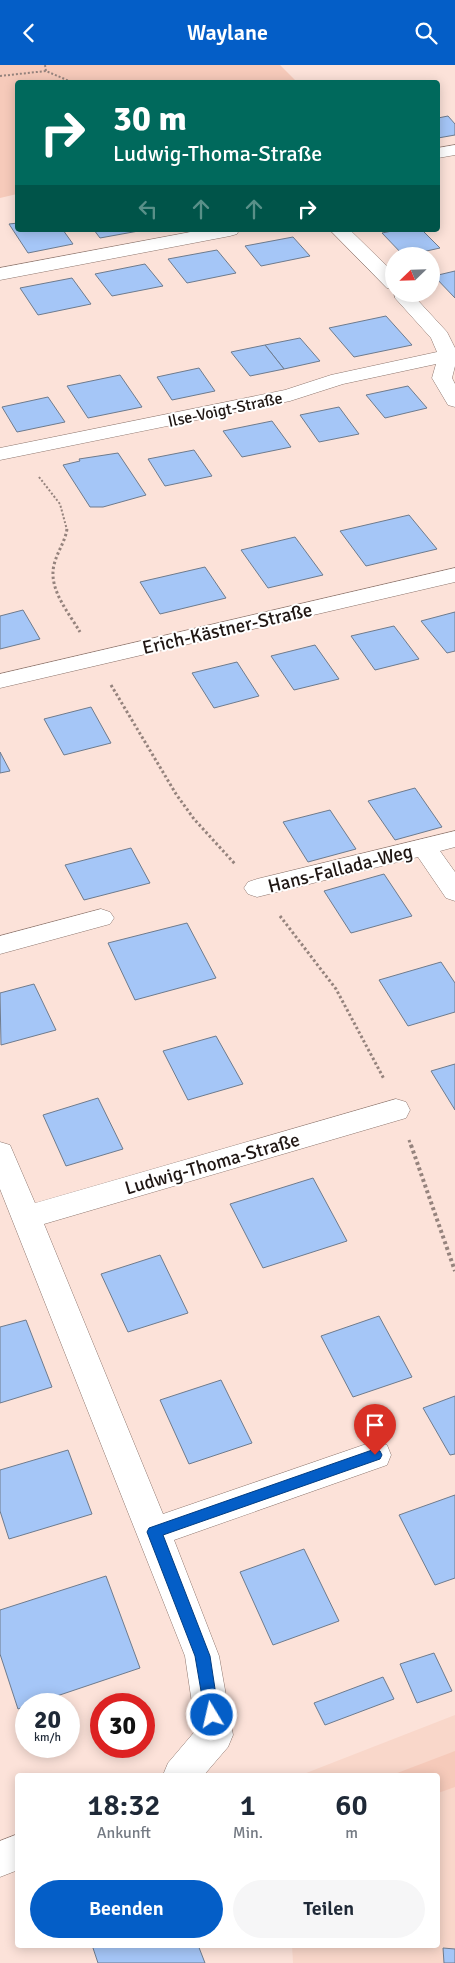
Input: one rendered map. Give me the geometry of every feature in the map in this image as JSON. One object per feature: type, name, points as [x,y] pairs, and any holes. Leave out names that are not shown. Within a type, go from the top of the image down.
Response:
[{"type":"street","points":[[440,153],[455,151]]},
{"type":"street","points":[[0,273],[219,232]]},
{"type":"street","points":[[341,232],[385,276]]},
{"type":"street","points":[[410,303],[440,335],[448,355],[442,378],[455,401]]},
{"type":"street","name":"Ilse-Voigt-Straße","points":[[0,454],[290,395],[338,379],[448,355]]},
{"type":"street","name":"Erich-Kästner-Straße","points":[[0,681],[455,575]]},
{"type":"street","name":"Hans-Fallada-Weg","points":[[257,888],[455,839]]},
{"type":"street","name":"Hans-Fallada-Weg","points":[[424,847],[455,892]]},
{"type":"street","points":[[0,945],[101,918]]},
{"type":"street","name":"Ludwig-Thoma-Straße","points":[[27,1217],[396,1110]]},
{"type":"street","points":[[0,1153],[154,1532],[202,1656],[214,1735],[183,1773]]},
{"type":"street","points":[[154,1532],[375,1455]]},
{"type":"street","points":[[0,1859],[15,1853]]},
{"type":"path","points":[[45,65],[46,71]]},
{"type":"path","points":[[0,77],[46,71],[67,80]]},
{"type":"path","points":[[0,454],[30,469],[47,483],[68,519],[66,536],[53,568],[57,591],[176,794],[200,826],[257,888],[298,937],[336,989],[383,1078],[415,1154],[455,1271]]},
{"type":"shaded area","points":[[0,65],[280,65],[295,80],[15,80],[15,194],[0,198]]},
{"type":"shaded area","points":[[455,1715],[455,1963],[293,1963],[292,1948],[440,1948],[440,1773],[306,1773]]},
{"type":"shaded area","points":[[455,1751],[455,1787],[440,1792],[440,1773],[397,1773]]},
{"type":"building","points":[[448,116],[455,124],[455,135],[440,138],[440,118]]},
{"type":"building","points":[[15,223],[15,232],[64,232],[73,244],[28,253],[9,224]]},
{"type":"building","points":[[96,232],[133,232],[100,238]]},
{"type":"building","points":[[424,232],[439,247],[395,247],[382,233]]},
{"type":"building","points":[[293,237],[310,256],[261,266],[245,246]]},
{"type":"building","points":[[217,250],[236,273],[187,283],[168,259]]},
{"type":"building","points":[[145,264],[163,286],[112,296],[95,274]]},
{"type":"building","points":[[455,271],[455,298],[440,282],[440,275]]},
{"type":"building","points":[[72,278],[91,304],[38,315],[20,288]]},
{"type":"building","points":[[386,316],[412,345],[354,357],[329,328]]},
{"type":"building","points":[[300,338],[320,361],[284,369],[265,345]]},
{"type":"building","points":[[265,345],[284,369],[250,376],[231,352]]},
{"type":"building","points":[[199,368],[215,391],[172,400],[157,377]]},
{"type":"building","points":[[120,375],[142,407],[88,418],[67,386]]},
{"type":"building","points":[[408,386],[427,408],[385,418],[366,395]]},
{"type":"building","points":[[48,397],[65,422],[17,432],[2,407]]},
{"type":"building","points":[[339,407],[359,434],[319,442],[300,415]]},
{"type":"building","points":[[272,421],[291,447],[242,457],[223,431]]},
{"type":"building","points":[[194,450],[212,476],[165,486],[148,459]]},
{"type":"building","points":[[118,453],[146,495],[103,507],[90,507],[63,465],[80,461],[79,459]]},
{"type":"building","points":[[409,515],[437,549],[366,566],[340,531]]},
{"type":"building","points":[[295,537],[323,575],[268,588],[241,550]]},
{"type":"building","points":[[205,567],[226,598],[160,614],[140,582]]},
{"type":"building","points":[[23,610],[40,639],[0,649],[0,616]]},
{"type":"building","points":[[455,612],[455,651],[447,653],[421,621]]},
{"type":"building","points":[[394,626],[419,659],[375,670],[351,636]]},
{"type":"building","points":[[315,645],[339,679],[294,690],[271,656]]},
{"type":"building","points":[[237,662],[259,696],[214,708],[192,673]]},
{"type":"building","points":[[91,707],[111,743],[64,755],[44,719]]},
{"type":"building","points":[[0,752],[10,771],[0,773]]},
{"type":"building","points":[[415,788],[442,827],[395,840],[368,801]]},
{"type":"building","points":[[330,810],[356,849],[308,862],[283,822]]},
{"type":"building","points":[[131,848],[150,883],[84,900],[65,865]]},
{"type":"building","points":[[384,874],[412,916],[351,933],[324,891]]},
{"type":"building","points":[[187,923],[216,978],[135,1000],[108,943]]},
{"type":"building","points":[[441,962],[455,983],[455,1012],[408,1026],[379,980]]},
{"type":"building","points":[[34,984],[56,1030],[1,1045],[0,993]]},
{"type":"building","points":[[216,1036],[243,1084],[188,1100],[163,1051]]},
{"type":"building","points":[[455,1064],[455,1110],[431,1071]]},
{"type":"building","points":[[98,1098],[123,1149],[66,1166],[43,1115]]},
{"type":"building","points":[[313,1178],[347,1241],[263,1268],[230,1204]]},
{"type":"building","points":[[160,1255],[188,1313],[128,1332],[101,1274]]},
{"type":"building","points":[[379,1316],[412,1377],[353,1397],[321,1336]]},
{"type":"building","points":[[26,1320],[52,1387],[0,1403],[0,1327]]},
{"type":"building","points":[[221,1380],[252,1443],[189,1464],[160,1400]]},
{"type":"building","points":[[455,1396],[455,1454],[450,1455],[423,1408]]},
{"type":"building","points":[[68,1450],[92,1514],[9,1539],[0,1511],[0,1470]]},
{"type":"building","points":[[455,1495],[455,1578],[435,1585],[399,1515]]},
{"type":"building","points":[[304,1549],[339,1621],[273,1645],[240,1572]]},
{"type":"building","points":[[106,1576],[140,1668],[66,1693],[15,1693],[15,1700],[0,1654],[0,1610]]},
{"type":"building","points":[[434,1653],[452,1691],[417,1703],[400,1664]]},
{"type":"building","points":[[383,1677],[394,1699],[325,1725],[314,1703]]},
{"type":"building","points":[[93,1948],[199,1948],[205,1963],[98,1963]]},
{"type":"building","points":[[443,1948],[455,1949],[455,1963],[444,1963]]},
{"type":"route","points":[[212,1715],[202,1656],[154,1532],[375,1455]]}]
